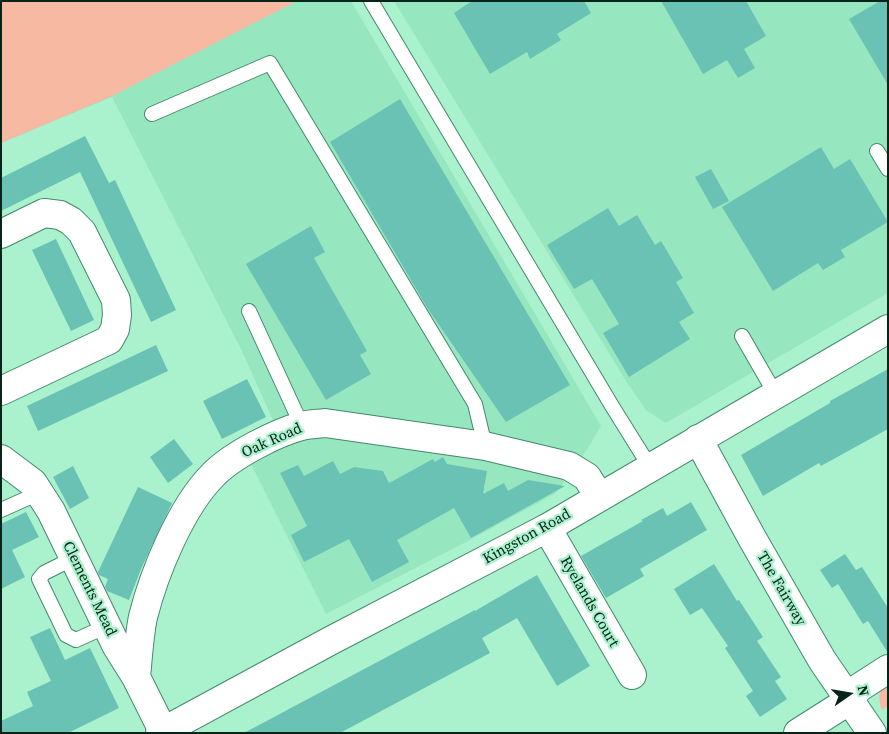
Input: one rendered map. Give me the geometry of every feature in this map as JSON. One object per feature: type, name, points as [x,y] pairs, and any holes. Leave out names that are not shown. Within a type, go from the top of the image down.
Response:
[{"type":"street","points":[[1,234],[44,213],[60,215],[71,221],[82,232],[116,300],[117,315],[115,329],[109,340],[1,391]]},
{"type":"street","name":"Kingston Road","points":[[162,732],[330,641],[546,528],[888,329]]},
{"type":"street","name":"Oak Road","points":[[136,677],[143,619],[152,586],[171,541],[191,504],[213,475],[237,456],[302,426],[325,423],[485,446],[569,466],[587,477],[600,497]]},
{"type":"street","name":"The Fairway","points":[[698,439],[822,660],[872,733]]},
{"type":"street","name":"Clements Mead","points":[[1,459],[33,483],[51,511],[107,626],[136,677],[162,732]]},
{"type":"street","name":"Ryelands Court","points":[[546,528],[632,676]]},
{"type":"street","points":[[798,733],[839,707],[860,687],[888,669]]},
{"type":"lane","points":[[371,1],[650,467]]},
{"type":"lane","points":[[152,114],[270,63],[475,404],[485,446]]},
{"type":"lane","points":[[877,151],[888,169]]},
{"type":"lane","points":[[249,311],[302,426]]},
{"type":"lane","points":[[742,336],[776,395]]},
{"type":"lane","points":[[1,510],[39,493]]},
{"type":"lane","points":[[74,558],[44,573],[39,579],[66,635],[76,640],[107,626]]},
{"type":"shaded area","points":[[1,1],[351,1],[601,426],[556,493],[468,541],[326,614],[245,452],[279,434],[242,351],[112,97],[1,143]]},
{"type":"shaded area","points":[[1,1],[297,1],[112,96],[1,143]]},
{"type":"shaded area","points":[[394,1],[888,1],[888,293],[666,423],[646,410],[626,381]]},
{"type":"shaded area","points":[[888,680],[888,706],[882,710],[880,694],[882,686]]},
{"type":"building","points":[[472,1],[584,1],[591,13],[557,34],[561,40],[530,59],[527,52],[490,74],[454,13]]},
{"type":"building","points":[[661,1],[746,1],[766,36],[744,49],[755,68],[738,78],[727,60],[703,74]]},
{"type":"building","points":[[880,1],[888,1],[888,85],[849,19]]},
{"type":"building","points":[[400,99],[570,385],[506,422],[428,309],[330,142]]},
{"type":"building","points":[[85,136],[109,183],[115,180],[176,310],[151,322],[80,172],[1,211],[1,178]]},
{"type":"building","points":[[821,147],[834,169],[850,159],[888,222],[841,250],[845,257],[823,270],[818,263],[773,291],[722,207]]},
{"type":"building","points":[[711,169],[729,201],[713,209],[695,177]]},
{"type":"building","points":[[608,208],[619,226],[637,215],[655,245],[661,241],[683,278],[676,282],[694,313],[679,322],[690,339],[629,377],[603,333],[619,324],[592,279],[574,289],[547,245]]},
{"type":"building","points":[[311,226],[325,252],[314,258],[367,351],[360,355],[371,374],[326,400],[246,264]]},
{"type":"building","points":[[56,239],[94,320],[71,331],[32,250]]},
{"type":"building","points":[[156,345],[168,371],[38,431],[27,406]]},
{"type":"building","points":[[888,369],[888,429],[821,466],[819,463],[763,496],[741,455],[830,403],[830,401]]},
{"type":"building","points":[[247,379],[266,417],[222,439],[203,401]]},
{"type":"building","points":[[174,439],[193,464],[168,483],[150,457]]},
{"type":"building","points":[[443,457],[447,464],[487,471],[483,494],[504,483],[508,491],[528,480],[565,486],[471,538],[454,508],[397,540],[409,562],[372,582],[349,539],[304,562],[291,535],[307,526],[280,473],[298,465],[304,476],[333,461],[340,474],[354,467],[383,471],[389,483],[433,459],[435,462]]},
{"type":"building","points":[[73,466],[89,498],[70,509],[53,477]]},
{"type":"building","points":[[138,487],[172,503],[141,569],[129,600],[107,591],[105,587],[108,579],[99,575],[98,572]]},
{"type":"building","points":[[691,502],[707,530],[640,569],[644,576],[606,598],[581,556],[663,508],[667,516]]},
{"type":"building","points":[[26,512],[39,537],[12,550],[25,577],[1,589],[1,524]]},
{"type":"building","points":[[845,554],[856,570],[862,567],[888,608],[888,653],[868,621],[863,624],[838,584],[832,588],[820,570]]},
{"type":"building","points":[[714,564],[737,601],[739,600],[763,637],[757,641],[781,677],[775,681],[787,699],[760,717],[746,696],[753,691],[725,648],[728,646],[702,608],[690,615],[674,589]]},
{"type":"building","points":[[537,575],[590,666],[557,686],[517,618],[482,638],[490,653],[340,733],[244,733],[475,611]]},
{"type":"building","points":[[50,628],[65,660],[90,648],[119,708],[68,733],[1,733],[1,721],[33,706],[27,692],[51,681],[30,637]]}]
